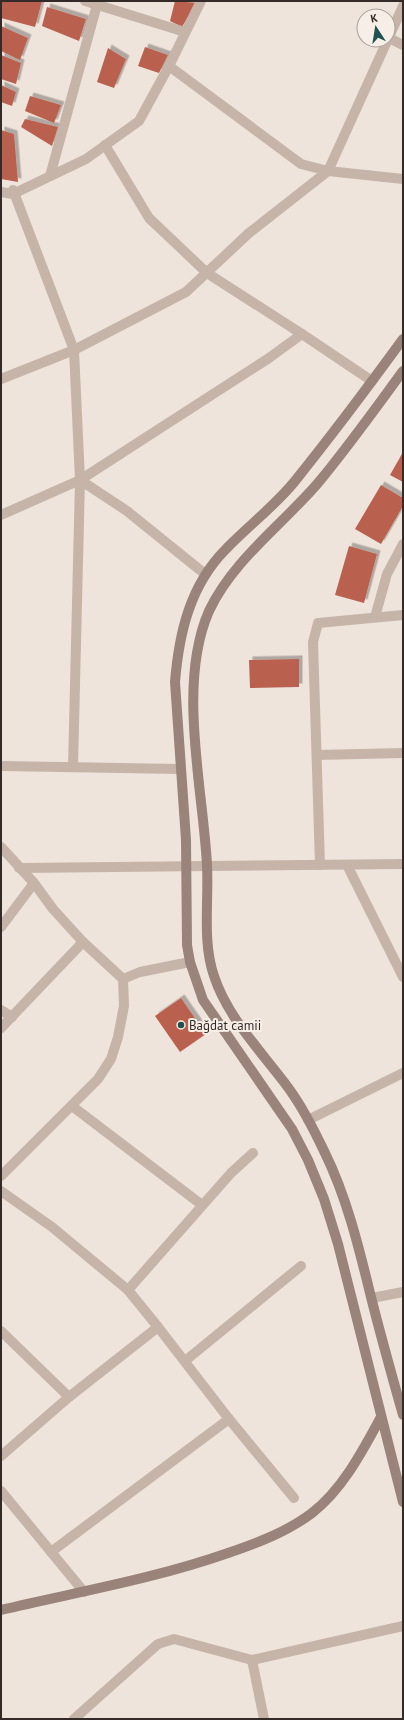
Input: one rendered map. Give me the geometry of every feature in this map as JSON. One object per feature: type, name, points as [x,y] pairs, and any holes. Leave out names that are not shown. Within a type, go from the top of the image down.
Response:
[{"type":"main road","points":[[403,339],[295,482],[226,549],[205,574],[186,616],[177,660],[175,689],[186,866],[187,945],[190,962],[203,1000],[277,1105],[292,1129],[308,1160],[324,1199],[338,1244],[403,1502]]},
{"type":"main road","points":[[403,372],[318,482],[233,574],[215,600],[198,642],[194,688],[198,767],[207,866],[208,939],[210,960],[214,975],[228,1007],[297,1100],[326,1155],[348,1211],[403,1415]]},
{"type":"main road","points":[[1,1610],[140,1580],[199,1564],[268,1539],[292,1526],[313,1512],[329,1497],[362,1452],[381,1417]]},
{"type":"street","points":[[85,1],[97,2],[185,32]]},
{"type":"street","points":[[1,192],[13,192],[86,159],[139,121],[169,66],[201,1]]},
{"type":"street","points":[[50,176],[97,2]]},
{"type":"street","points":[[396,22],[403,6]]},
{"type":"street","points":[[1,379],[74,350],[186,292],[249,233],[328,171],[384,48]]},
{"type":"street","points":[[169,66],[301,164],[328,171],[403,179]]},
{"type":"street","points":[[105,145],[149,218],[207,273],[372,381]]},
{"type":"street","points":[[13,192],[74,350],[80,480],[73,767]]},
{"type":"street","points":[[1,514],[80,480],[269,358],[302,334]]},
{"type":"street","points":[[80,480],[127,510],[205,574]]},
{"type":"street","points":[[375,617],[387,574],[403,544]]},
{"type":"street","points":[[320,865],[313,642],[318,624],[403,615]]},
{"type":"street","points":[[317,755],[403,753]]},
{"type":"street","points":[[1,766],[180,769]]},
{"type":"street","points":[[1,847],[34,883],[53,909],[83,942],[123,979],[124,1006],[118,1037],[111,1058],[98,1079],[1,1176]]},
{"type":"street","points":[[19,868],[403,864]]},
{"type":"street","points":[[347,865],[403,977]]},
{"type":"street","points":[[1,927],[34,883]]},
{"type":"street","points":[[1,1028],[83,942]]},
{"type":"street","points":[[123,979],[140,972],[190,962]]},
{"type":"street","points":[[1,1010],[12,1017]]},
{"type":"street","points":[[308,1120],[403,1073]]},
{"type":"street","points":[[72,1106],[202,1205]]},
{"type":"street","points":[[128,1290],[231,1173],[253,1153]]},
{"type":"street","points":[[1,1191],[52,1227],[128,1290],[185,1360],[229,1419],[294,1498]]},
{"type":"street","points":[[185,1360],[301,1266]]},
{"type":"street","points":[[372,1298],[403,1292]]},
{"type":"street","points":[[1,1456],[69,1397],[158,1327]]},
{"type":"street","points":[[1,1330],[69,1397]]},
{"type":"street","points":[[51,1552],[229,1419]]},
{"type":"street","points":[[1,1491],[84,1592]]},
{"type":"street","points":[[74,1719],[158,1644],[174,1639],[252,1660],[403,1626]]},
{"type":"street","points":[[252,1660],[264,1719]]},
{"type":"building","points":[[2,1],[42,1],[35,27],[1,18]]},
{"type":"building","points":[[175,1],[196,3],[182,27],[170,21]]},
{"type":"building","points":[[47,7],[86,19],[79,41],[42,26]]},
{"type":"building","points":[[1,26],[28,38],[20,60],[1,51]]},
{"type":"building","points":[[145,47],[168,55],[159,73],[138,66]]},
{"type":"building","points":[[108,48],[126,59],[114,88],[97,82]]},
{"type":"building","points":[[1,55],[21,63],[16,84],[1,79]]},
{"type":"building","points":[[1,85],[16,92],[12,106],[1,102]]},
{"type":"building","points":[[30,96],[61,105],[54,123],[25,111]]},
{"type":"building","points":[[25,119],[58,127],[52,146],[21,127]]},
{"type":"building","points":[[1,130],[14,134],[18,182],[1,179]]},
{"type":"building","points":[[403,452],[403,482],[390,475]]},
{"type":"building","points":[[381,485],[403,498],[403,506],[381,544],[355,529]]},
{"type":"building","points":[[349,546],[377,554],[364,603],[335,595]]},
{"type":"building","points":[[299,659],[299,687],[250,688],[249,660]]},
{"type":"building","name":"Bağdat camii","points":[[181,998],[206,1034],[180,1052],[155,1016]]},
{"type":"place","name":"Bağdat camii","points":[[181,1025]]}]
